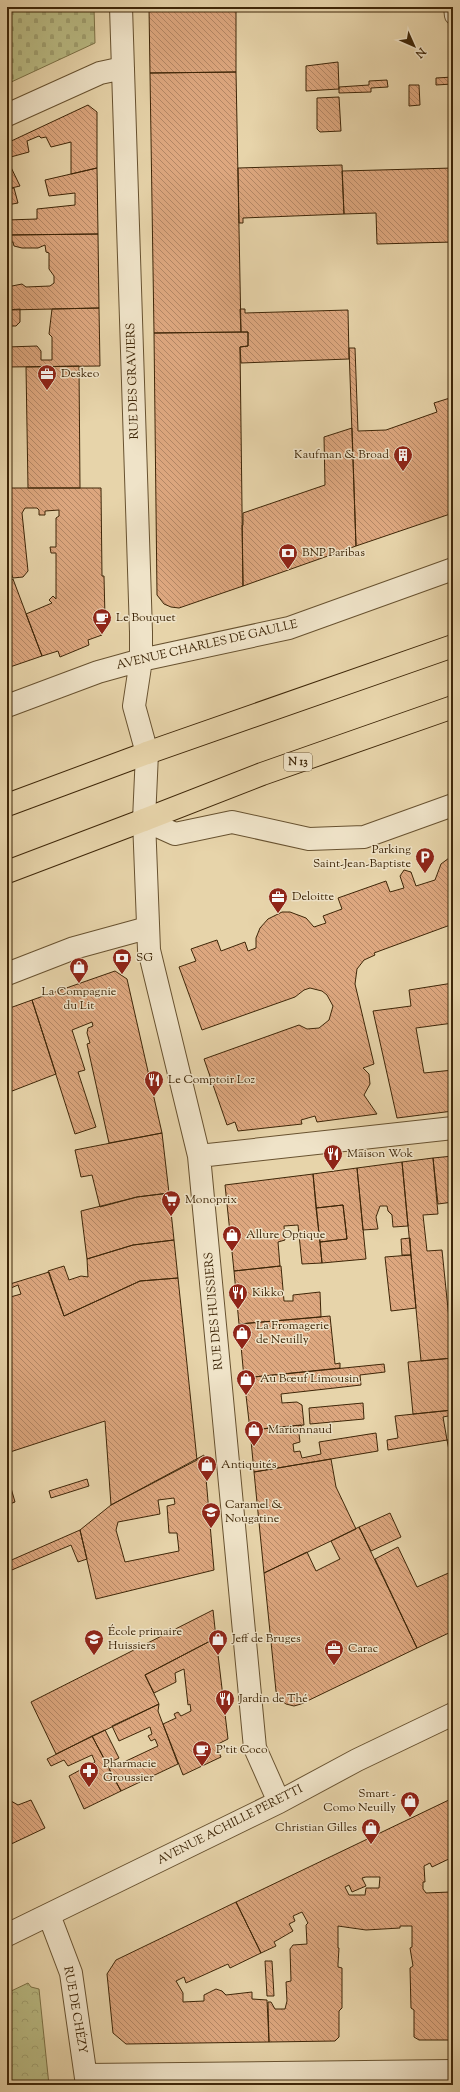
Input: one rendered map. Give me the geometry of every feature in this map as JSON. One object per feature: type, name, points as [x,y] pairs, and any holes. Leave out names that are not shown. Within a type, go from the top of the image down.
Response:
[{"type":"main road","points":[[7,805],[147,753],[453,646]]},
{"type":"main road","name":"N 13","points":[[7,872],[262,774],[453,707]]},
{"type":"street","name":"RUE DES GRAVIERS","points":[[121,7],[141,660],[134,706],[147,753],[144,820]]},
{"type":"street","points":[[7,115],[100,73],[123,68]]},
{"type":"street","name":"AVENUE CHARLES DE GAULLE","points":[[7,706],[98,672],[141,660],[289,628],[453,569]]},
{"type":"street","points":[[144,820],[175,834],[232,822],[309,839],[364,837],[453,805]]},
{"type":"street","name":"RUE DES HUISSIERS","points":[[144,820],[147,928],[152,968],[199,1156],[255,1748],[279,1802]]},
{"type":"street","points":[[7,974],[74,948],[147,928]]},
{"type":"street","points":[[199,1156],[453,1128]]},
{"type":"street","name":"AVENUE ACHILLE PERETTI","points":[[7,1935],[279,1802],[351,1763],[453,1714]]},
{"type":"street","name":"RUE DE CHÉZY","points":[[49,1915],[71,1973],[87,2080]]},
{"type":"street","points":[[87,2080],[425,2078],[453,2071]]},
{"type":"lane","points":[[452,7],[453,16]]},
{"type":"green space","points":[[7,7],[94,7],[95,43],[7,84]]},
{"type":"green space","points":[[28,1983],[31,1987],[39,1989],[49,2085],[7,2085],[7,1993]]},
{"type":"building","points":[[149,7],[236,7],[236,72],[150,73]]},
{"type":"building","points":[[338,62],[339,89],[306,91],[306,66]]},
{"type":"building","points":[[236,72],[241,332],[154,333],[150,73]]},
{"type":"building","points":[[453,77],[453,92],[452,84],[436,85],[436,78]]},
{"type":"building","points":[[387,80],[388,87],[371,88],[371,92],[339,93],[339,87],[369,85],[369,81]]},
{"type":"building","points":[[409,85],[419,85],[420,105],[409,106]]},
{"type":"building","points":[[339,97],[341,131],[320,132],[317,129],[317,98]]},
{"type":"building","points":[[88,105],[97,112],[97,168],[71,174],[71,142],[51,147],[46,137],[41,138],[39,136],[27,141],[29,152],[7,158],[7,143]]},
{"type":"building","points":[[7,159],[20,186],[7,189]]},
{"type":"building","points":[[342,165],[344,214],[243,218],[243,223],[239,223],[238,168]]},
{"type":"building","points":[[97,168],[98,234],[7,235],[7,220],[37,219],[37,209],[75,205],[75,193],[49,196],[45,180]]},
{"type":"building","points":[[453,168],[453,242],[377,244],[376,213],[344,214],[342,171]]},
{"type":"building","points":[[14,188],[18,203],[7,205],[7,189]]},
{"type":"building","points":[[98,234],[99,308],[7,310],[7,287],[22,284],[26,287],[50,286],[54,283],[54,276],[49,269],[49,253],[46,252],[45,245],[38,248],[22,248],[14,246],[13,242],[7,242],[7,235]]},
{"type":"building","points":[[99,308],[100,366],[7,367],[7,347],[37,346],[41,351],[41,360],[52,360],[52,337],[49,334],[52,309]]},
{"type":"building","points":[[20,309],[20,322],[16,326],[7,326],[7,310]]},
{"type":"building","points":[[240,309],[245,309],[245,313],[348,310],[349,359],[241,363],[240,347],[248,346],[248,332],[241,332]]},
{"type":"building","points":[[248,332],[248,346],[240,347],[243,586],[179,608],[171,607],[164,604],[157,595],[154,333]]},
{"type":"building","name":"Kaufman & Broad","points":[[349,348],[355,348],[358,431],[386,430],[437,412],[434,403],[453,397],[453,513],[356,546]]},
{"type":"building","points":[[79,366],[80,488],[28,488],[26,367]]},
{"type":"building","points":[[352,428],[356,546],[243,586],[243,513],[325,485],[324,437]]},
{"type":"building","points":[[7,488],[101,488],[102,576],[104,576],[105,618],[102,618],[102,635],[88,640],[89,645],[60,657],[58,651],[42,656],[26,614],[52,603],[49,600],[53,596],[56,599],[56,553],[51,553],[50,547],[56,547],[56,518],[59,516],[59,510],[45,511],[45,515],[39,515],[39,510],[37,508],[25,508],[22,513],[28,571],[23,577],[13,578],[9,567],[7,549]]},
{"type":"building","points":[[13,579],[42,656],[7,668],[7,582]]},
{"type":"building","points":[[453,855],[453,924],[374,953],[375,955],[364,960],[357,969],[355,984],[374,1064],[363,1068],[369,1074],[370,1084],[364,1095],[377,1114],[317,1122],[315,1116],[301,1120],[302,1124],[238,1131],[235,1122],[227,1125],[204,1059],[299,1025],[307,1029],[319,1028],[329,1020],[333,1006],[327,995],[322,991],[310,988],[304,990],[295,997],[202,1030],[179,967],[196,961],[191,949],[217,940],[221,951],[245,942],[248,951],[256,948],[256,938],[260,928],[268,919],[282,912],[290,912],[306,918],[314,927],[326,923],[323,916],[342,909],[338,898],[386,881],[390,892],[404,888],[400,876],[404,870],[411,872],[416,886],[435,880],[441,864]]},
{"type":"building","points":[[115,971],[127,979],[162,1133],[109,1143],[87,1044],[90,1043],[87,1033],[88,1028],[93,1026],[92,1022],[72,1030],[85,1070],[78,1072],[96,1127],[75,1134],[32,1000]]},
{"type":"building","points":[[453,983],[453,1023],[416,1028],[424,1073],[453,1070],[453,1111],[397,1118],[373,1011],[411,1006],[409,990]]},
{"type":"building","points":[[32,1000],[56,1074],[7,1093],[7,1009]]},
{"type":"building","points":[[162,1133],[169,1193],[137,1197],[100,1207],[92,1175],[81,1177],[75,1150]]},
{"type":"building","points":[[453,1156],[453,1202],[438,1204],[433,1158]]},
{"type":"building","points":[[433,1158],[438,1214],[423,1215],[427,1251],[442,1250],[453,1358],[421,1361],[402,1162]]},
{"type":"building","points":[[402,1162],[408,1226],[393,1227],[392,1215],[388,1211],[387,1206],[380,1206],[376,1217],[378,1229],[363,1230],[357,1168]]},
{"type":"building","points":[[357,1168],[366,1259],[322,1263],[320,1242],[347,1239],[343,1205],[316,1208],[313,1174]]},
{"type":"building","points":[[313,1174],[322,1263],[302,1264],[298,1225],[284,1226],[285,1240],[278,1242],[280,1266],[234,1271],[225,1185]]},
{"type":"building","points":[[169,1193],[174,1240],[133,1245],[87,1259],[81,1211],[137,1197]]},
{"type":"building","points":[[343,1205],[347,1239],[320,1242],[316,1208]]},
{"type":"building","points":[[410,1238],[411,1255],[402,1255],[401,1239]]},
{"type":"building","points":[[174,1240],[178,1278],[140,1281],[64,1316],[48,1271],[64,1266],[69,1280],[81,1276],[88,1277],[87,1259],[133,1245]]},
{"type":"building","points":[[411,1255],[416,1308],[391,1311],[385,1257]]},
{"type":"building","points":[[281,1266],[284,1301],[293,1301],[293,1295],[320,1292],[321,1317],[239,1324],[234,1271]]},
{"type":"building","points":[[49,1272],[64,1316],[140,1281],[178,1278],[197,1460],[111,1505],[105,1421],[7,1453],[7,1298],[21,1294],[18,1285],[11,1288],[10,1284]]},
{"type":"building","points":[[330,1316],[335,1364],[340,1363],[340,1368],[244,1378],[239,1324]]},
{"type":"building","points":[[453,1358],[453,1410],[413,1414],[408,1362]]},
{"type":"building","points":[[384,1364],[385,1372],[360,1375],[361,1385],[281,1394],[282,1403],[297,1402],[302,1405],[304,1425],[250,1430],[244,1378]]},
{"type":"building","points":[[363,1403],[364,1419],[310,1424],[309,1408]]},
{"type":"building","points":[[453,1410],[453,1415],[443,1417],[447,1440],[388,1450],[387,1440],[398,1438],[395,1416]]},
{"type":"building","points":[[301,1425],[303,1433],[299,1434],[300,1442],[293,1444],[294,1452],[300,1451],[302,1458],[321,1454],[319,1442],[376,1433],[378,1451],[254,1472],[250,1430]]},
{"type":"building","points":[[453,1439],[453,1471],[447,1440]]},
{"type":"building","points":[[204,1455],[214,1570],[96,1599],[80,1530],[111,1505]],"holes":[[[174,1498],[175,1504],[167,1506],[169,1533],[177,1533],[179,1551],[125,1562],[116,1530],[118,1522],[160,1514],[158,1500]]]},
{"type":"building","points":[[331,1459],[336,1487],[356,1529],[264,1573],[254,1472]]},
{"type":"building","points":[[7,1474],[15,1502],[7,1505]]},
{"type":"building","points":[[87,1479],[89,1486],[51,1498],[49,1491]]},
{"type":"building","points":[[390,1513],[401,1537],[371,1551],[359,1527]]},
{"type":"building","points":[[359,1527],[417,1648],[301,1704],[294,1706],[286,1704],[278,1698],[276,1691],[264,1573],[307,1552],[316,1571],[340,1559],[331,1541]]},
{"type":"building","points":[[80,1530],[87,1559],[78,1562],[71,1545],[7,1572],[7,1562]]},
{"type":"building","points":[[398,1547],[417,1587],[453,1571],[453,1631],[417,1648],[375,1559]]},
{"type":"building","points":[[213,1610],[216,1638],[145,1675],[159,1704],[56,1754],[31,1702]]},
{"type":"building","points":[[216,1638],[228,1739],[216,1745],[221,1757],[183,1775],[163,1724],[176,1718],[174,1714],[178,1712],[181,1716],[191,1711],[190,1704],[188,1705],[184,1669],[175,1673],[176,1682],[154,1693],[145,1675]]},
{"type":"building","points":[[159,1704],[158,1711],[178,1764],[121,1791],[109,1769],[158,1746],[155,1739],[151,1741],[148,1736],[152,1734],[150,1727],[119,1741],[112,1726]]},
{"type":"building","points":[[105,1730],[119,1758],[107,1764],[92,1736]]},
{"type":"building","points":[[92,1736],[121,1791],[84,1809],[69,1776],[95,1762],[92,1755],[68,1766],[64,1760],[51,1766],[47,1759]]},
{"type":"building","points":[[453,1798],[453,1857],[432,1867],[430,1863],[424,1866],[425,1882],[423,1882],[423,1889],[426,1893],[450,1892],[450,1889],[453,1890],[453,2040],[419,2040],[414,2037],[414,2010],[411,2008],[410,1968],[413,1966],[410,1948],[412,1947],[412,1926],[366,1930],[338,1926],[338,1967],[342,1968],[342,2008],[339,2011],[339,2037],[335,2041],[269,2042],[268,2002],[271,2002],[275,2009],[285,2009],[287,2001],[286,1982],[291,1981],[290,1949],[293,1945],[307,1944],[306,1925],[308,1923],[302,1912],[293,1916],[295,1921],[289,1924],[293,1931],[274,1942],[276,1946],[261,1953],[236,1902]],"holes":[[[380,1877],[379,1888],[366,1888],[365,1895],[349,1895],[345,1887],[349,1885],[352,1892],[366,1886],[362,1878]]]},
{"type":"building","points":[[31,1800],[45,1828],[7,1846],[7,1801],[11,1801],[18,1805]]},
{"type":"building","points":[[236,1902],[261,1953],[230,1968],[228,1964],[186,1983],[184,1977],[176,1981],[183,1993],[183,2002],[204,2001],[204,1995],[216,1989],[222,1991],[226,1995],[252,1992],[252,1999],[267,2000],[269,2042],[126,2044],[113,2033],[107,1974],[116,1960]]},
{"type":"building","points":[[265,1961],[272,1961],[274,1996],[267,1996]]},
{"type":"place","name":"Deskeo","points":[[47,391]]},
{"type":"place","name":"Kaufman & Broad","points":[[403,472]]},
{"type":"place","name":"BNP Paribas","points":[[288,570]]},
{"type":"place","name":"Le Bouquet","points":[[102,635]]},
{"type":"place","name":"Parking Saint-Jean-Baptiste","points":[[425,874]]},
{"type":"place","name":"Deloitte","points":[[278,914]]},
{"type":"place","name":"SG","points":[[122,975]]},
{"type":"place","name":"La Compagnie du Lit","points":[[79,984]]},
{"type":"place","name":"Le Comptoir Loz","points":[[154,1097]]},
{"type":"place","name":"Maison Wok","points":[[333,1171]]},
{"type":"place","name":"Monoprix","points":[[171,1217]]},
{"type":"place","name":"Allure Optique","points":[[232,1252]]},
{"type":"place","name":"Kikko","points":[[238,1310]]},
{"type":"place","name":"La Fromagerie de Neuilly","points":[[242,1350]]},
{"type":"place","name":"Au Bœuf Limousin","points":[[246,1396]]},
{"type":"place","name":"Marionnaud","points":[[254,1447]]},
{"type":"place","name":"Antiquités","points":[[207,1482]]},
{"type":"place","name":"Caramel & Nougatine","points":[[211,1529]]},
{"type":"place","name":"École primaire Huissiers","points":[[94,1656]]},
{"type":"place","name":"Jeff de Bruges","points":[[218,1656]]},
{"type":"place","name":"Carac","points":[[334,1666]]},
{"type":"place","name":"Jardin de Thé","points":[[225,1716]]},
{"type":"place","name":"P'tit Coco","points":[[202,1767]]},
{"type":"place","name":"Pharmacie Groussier","points":[[89,1788]]},
{"type":"place","name":"Smart - Como Neuilly","points":[[410,1818]]},
{"type":"place","name":"Christian Gilles","points":[[371,1845]]}]
